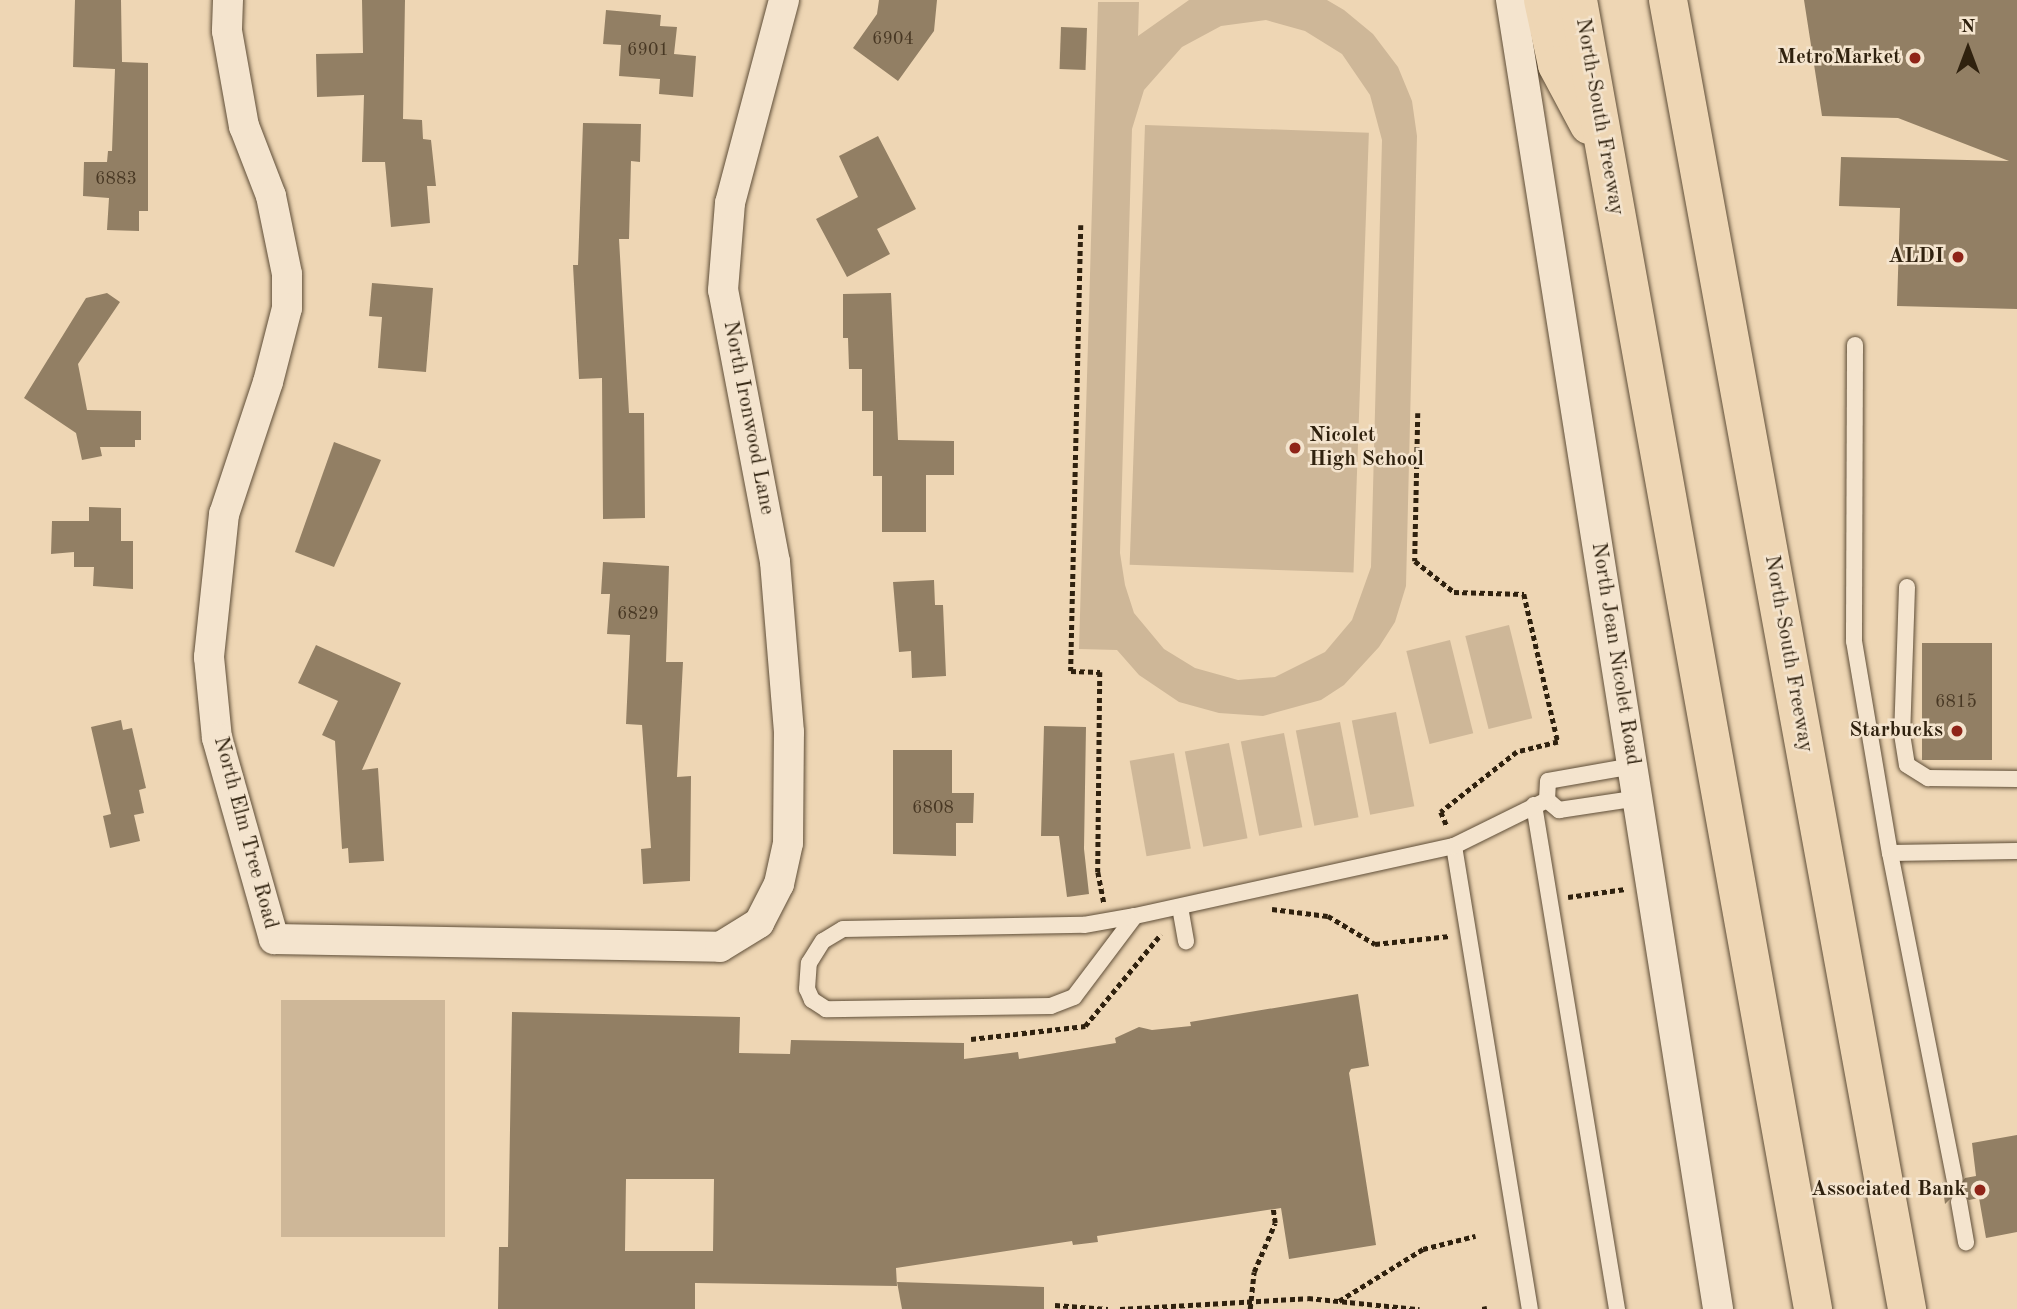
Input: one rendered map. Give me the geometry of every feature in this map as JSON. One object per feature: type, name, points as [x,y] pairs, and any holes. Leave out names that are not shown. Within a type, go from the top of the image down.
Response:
[{"type":"highway","points":[[1543,0],[1557,65],[1605,158]]},
{"type":"highway","name":"North-South Freeway","points":[[1578,0],[1813,1309]]},
{"type":"highway","name":"North-South Freeway","points":[[1669,4],[1907,1309]]},
{"type":"street","name":"North Elm Tree Road","points":[[228,0],[227,31],[244,126],[271,196],[287,274],[287,308],[268,382],[224,513],[209,657],[217,738],[274,939],[720,947],[759,923],[779,884],[788,843]]},
{"type":"street","name":"North Ironwood Lane","points":[[784,0],[780,29],[730,203],[723,290],[775,562],[789,732],[788,843]]},
{"type":"street","name":"North Jean Nicolet Road","points":[[1511,0],[1718,1309]]},
{"type":"lane","points":[[1855,345],[1854,641],[1890,853],[1955,1180]]},
{"type":"lane","points":[[1907,587],[1902,734],[1907,765],[1928,778],[2017,779]]},
{"type":"lane","points":[[1617,1309],[1550,900],[1540,802],[1548,781],[1633,766]]},
{"type":"lane","points":[[1135,916],[1074,997],[1051,1006],[826,1009],[807,989],[809,962],[823,941],[843,929],[1108,921],[1454,846],[1540,802],[1559,810],[1638,798]]},
{"type":"lane","points":[[1454,846],[1530,1309]]},
{"type":"lane","points":[[1890,853],[2017,851]]},
{"type":"lane","points":[[1180,907],[1184,934]]},
{"type":"lane","points":[[1959,1202],[1966,1242]]},
{"type":"path","points":[[1081,225],[1071,671],[1100,672],[1098,872],[1108,921]]},
{"type":"path","points":[[1418,413],[1415,561],[1454,592],[1524,594],[1558,742],[1517,752],[1441,812],[1454,846]]},
{"type":"path","points":[[1550,900],[1635,887],[1652,894]]},
{"type":"path","points":[[1258,912],[1314,912],[1375,944],[1469,934]]},
{"type":"path","points":[[971,1040],[1086,1027],[1157,936],[1184,934]]},
{"type":"path","points":[[1250,1309],[1254,1272],[1275,1223],[1273,1208]]},
{"type":"path","points":[[1339,1301],[1423,1249],[1475,1236]]},
{"type":"path","points":[[1120,1309],[1250,1300],[1339,1301],[1419,1309]]},
{"type":"path","points":[[1055,1305],[1108,1309]]},
{"type":"path","points":[[1482,1309],[1487,1308]]},
{"type":"shaded area","points":[[1189,0],[1327,0],[1373,34],[1398,67],[1412,101],[1417,136],[1406,586],[1395,622],[1379,647],[1344,685],[1321,700],[1263,716],[1219,713],[1179,702],[1139,675],[1117,650],[1079,649],[1098,2],[1139,2],[1138,36]],"holes":[[[1266,20],[1305,31],[1342,54],[1370,95],[1382,140],[1371,567],[1352,620],[1325,652],[1275,677],[1238,680],[1195,668],[1164,649],[1134,613],[1125,585],[1120,553],[1132,129],[1144,90],[1182,47],[1221,26]]]},
{"type":"shaded area","points":[[1145,125],[1369,133],[1354,573],[1130,565]]},
{"type":"shaded area","points":[[1509,625],[1532,718],[1489,729],[1465,636]]},
{"type":"shaded area","points":[[1450,640],[1473,733],[1430,744],[1406,651]]},
{"type":"shaded area","points":[[1396,712],[1414,806],[1370,815],[1352,721]]},
{"type":"shaded area","points":[[1340,722],[1359,817],[1314,826],[1296,731]]},
{"type":"shaded area","points":[[1284,733],[1302,827],[1259,836],[1241,741]]},
{"type":"shaded area","points":[[1229,743],[1248,838],[1203,847],[1185,752]]},
{"type":"shaded area","points":[[1174,753],[1191,849],[1147,856],[1130,761]]},
{"type":"shaded area","points":[[281,1000],[445,1000],[445,1237],[281,1237]]},
{"type":"building","points":[[75,0],[121,0],[122,62],[148,63],[148,211],[139,211],[139,231],[107,230],[109,198],[83,196],[84,162],[107,162],[108,151],[112,151],[115,69],[73,67]]},
{"type":"building","points":[[362,0],[405,0],[403,119],[422,120],[423,139],[431,140],[436,186],[427,186],[430,223],[391,227],[385,162],[362,162],[364,95],[317,97],[316,54],[363,53]]},
{"type":"building","points":[[879,0],[937,0],[934,31],[898,81],[853,48],[877,14]]},
{"type":"building","points":[[1804,0],[2017,0],[2017,309],[1897,306],[1900,208],[1839,206],[1841,157],[2009,161],[1898,118],[1822,116]]},
{"type":"building","points":[[606,10],[661,15],[660,26],[677,27],[674,54],[696,56],[693,97],[659,94],[660,79],[619,76],[621,45],[603,44]]},
{"type":"building","points":[[1061,27],[1087,28],[1086,70],[1060,69]]},
{"type":"building","points":[[583,123],[641,124],[640,162],[631,161],[629,239],[619,239],[629,413],[644,413],[645,518],[603,519],[602,378],[579,379],[573,265],[578,265]]},
{"type":"building","points":[[878,136],[916,209],[877,229],[890,254],[847,277],[816,219],[858,197],[839,156]]},
{"type":"building","points":[[372,283],[433,288],[426,372],[378,368],[382,317],[369,316]]},
{"type":"building","points":[[107,293],[120,302],[78,364],[87,410],[141,411],[141,440],[135,440],[135,447],[100,447],[102,456],[82,460],[76,433],[24,398],[86,298]]},
{"type":"building","points":[[891,293],[898,440],[954,441],[954,475],[926,475],[926,532],[882,532],[882,476],[873,476],[873,411],[862,411],[862,369],[849,369],[848,338],[843,338],[843,294]]},
{"type":"building","points":[[334,442],[381,460],[334,567],[295,552]]},
{"type":"building","points":[[89,507],[121,508],[121,541],[133,541],[133,589],[93,586],[94,567],[74,567],[74,552],[51,554],[52,521],[89,521]]},
{"type":"building","points":[[603,562],[669,566],[666,662],[683,662],[677,777],[691,776],[690,881],[643,884],[641,849],[651,848],[642,725],[626,724],[630,635],[607,634],[610,594],[601,594]]},
{"type":"building","points":[[934,580],[935,605],[943,605],[946,676],[912,678],[911,651],[899,652],[893,582]]},
{"type":"building","points":[[1922,643],[1992,643],[1992,760],[1922,760]]},
{"type":"building","points":[[316,645],[401,683],[362,770],[378,768],[384,861],[349,863],[348,848],[342,849],[335,741],[322,735],[338,701],[298,683]]},
{"type":"building","points":[[121,720],[123,730],[132,728],[146,788],[139,790],[144,813],[134,815],[140,841],[110,848],[103,816],[111,814],[91,727]]},
{"type":"building","points":[[1044,726],[1086,727],[1084,849],[1089,894],[1067,897],[1059,836],[1041,836]]},
{"type":"building","points":[[893,750],[952,750],[952,793],[974,793],[973,823],[956,823],[956,856],[893,854]]},
{"type":"building","points":[[1358,994],[1369,1066],[1351,1069],[1349,1073],[1376,1245],[1289,1259],[1281,1208],[1097,1236],[1098,1242],[1073,1245],[1072,1241],[896,1268],[897,1286],[695,1283],[695,1309],[498,1309],[499,1247],[508,1247],[512,1012],[740,1017],[739,1053],[790,1054],[791,1040],[964,1043],[964,1059],[1018,1052],[1019,1059],[1116,1043],[1115,1038],[1139,1027],[1152,1030],[1191,1026],[1190,1022]],"holes":[[[626,1179],[714,1179],[713,1251],[625,1251]]]},
{"type":"building","name":"Associated Bank","points":[[2017,1135],[2017,1232],[1986,1238],[1979,1198],[1969,1200],[1957,1192],[1945,1204],[1942,1182],[1956,1190],[1965,1178],[1976,1176],[1972,1143]]},
{"type":"building","points":[[897,1282],[1044,1287],[1044,1309],[902,1309]]},
{"type":"place","name":"MetroMarket","points":[[1915,58]]},
{"type":"place","name":"ALDI","points":[[1958,257]]},
{"type":"place","name":"Nicolet High School","points":[[1295,448]]},
{"type":"place","name":"Starbucks","points":[[1957,731]]},
{"type":"place","name":"Associated Bank","points":[[1980,1190]]}]
